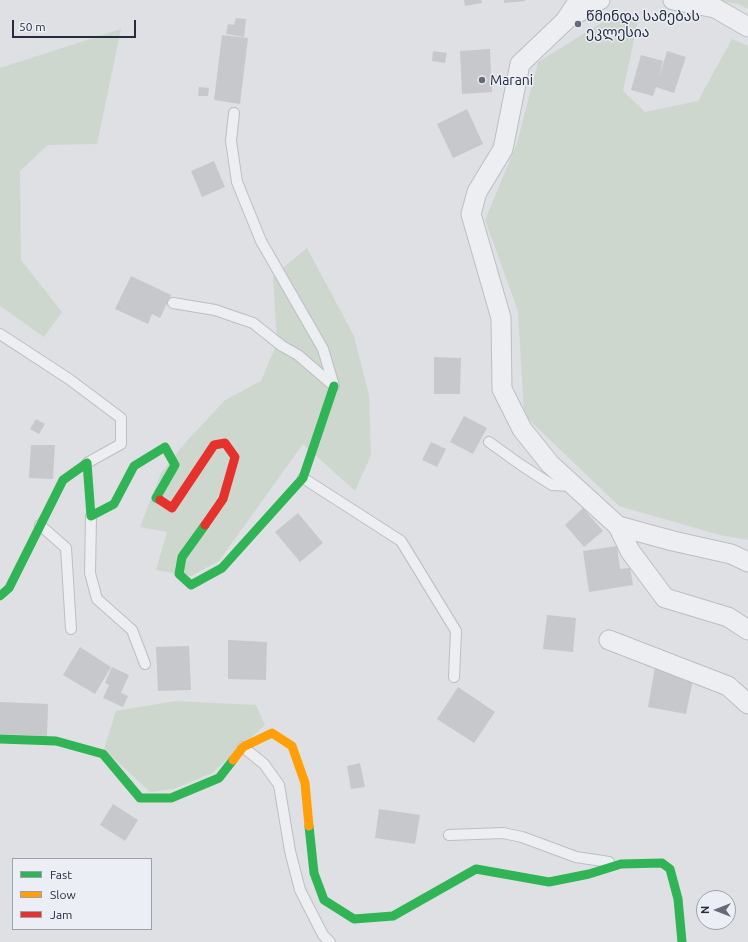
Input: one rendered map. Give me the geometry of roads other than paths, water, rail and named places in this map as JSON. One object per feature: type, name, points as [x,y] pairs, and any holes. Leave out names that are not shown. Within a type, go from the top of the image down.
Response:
[{"type":"street","points":[[565,21],[580,0]]},
{"type":"street","points":[[600,0],[597,0],[565,21],[520,64],[503,149],[477,192],[471,214],[501,318],[502,389],[522,429],[550,464],[618,526],[630,551],[665,598],[728,617],[748,630]]},
{"type":"street","points":[[673,0],[715,8],[748,27]]},
{"type":"street","points":[[87,463],[91,516],[114,504],[134,466],[165,447],[176,465],[156,498],[172,508],[214,445],[225,443],[235,457],[223,499],[182,556],[178,574],[191,585],[222,568],[303,478],[334,386]]},
{"type":"street","points":[[0,596],[9,588],[63,480],[87,463]]},
{"type":"street","points":[[618,526],[672,541],[731,554],[748,562]]},
{"type":"street","points":[[609,640],[728,686],[748,704]]},
{"type":"street","points":[[0,739],[56,740],[103,754],[140,798],[171,798],[219,778],[243,747],[272,733],[292,746],[305,784],[314,873],[324,900],[354,919],[393,916],[476,870],[549,882],[589,874],[621,864],[662,863],[670,870],[678,899],[682,942]]},
{"type":"lane","points":[[234,113],[231,141],[237,182],[261,240],[323,349],[334,386]]},
{"type":"lane","points":[[173,303],[215,310],[253,323],[282,346],[298,355],[334,386]]},
{"type":"lane","points":[[0,334],[69,379],[122,418],[121,444],[87,463]]},
{"type":"lane","points":[[489,442],[552,485],[574,486]]},
{"type":"lane","points":[[303,478],[401,541],[456,631],[454,677]]},
{"type":"lane","points":[[91,516],[90,573],[97,598],[132,630],[145,664]]},
{"type":"lane","points":[[40,525],[66,548],[71,629]]},
{"type":"lane","points":[[243,747],[264,764],[279,785],[290,851],[300,890],[323,935],[330,942]]},
{"type":"lane","points":[[448,835],[503,833],[522,837],[576,857],[621,864]]},
{"type":"place","name":"წმინდა სამებას ეკლესია","points":[[578,24]]},
{"type":"place","name":"Marani","points":[[482,80]]}]
